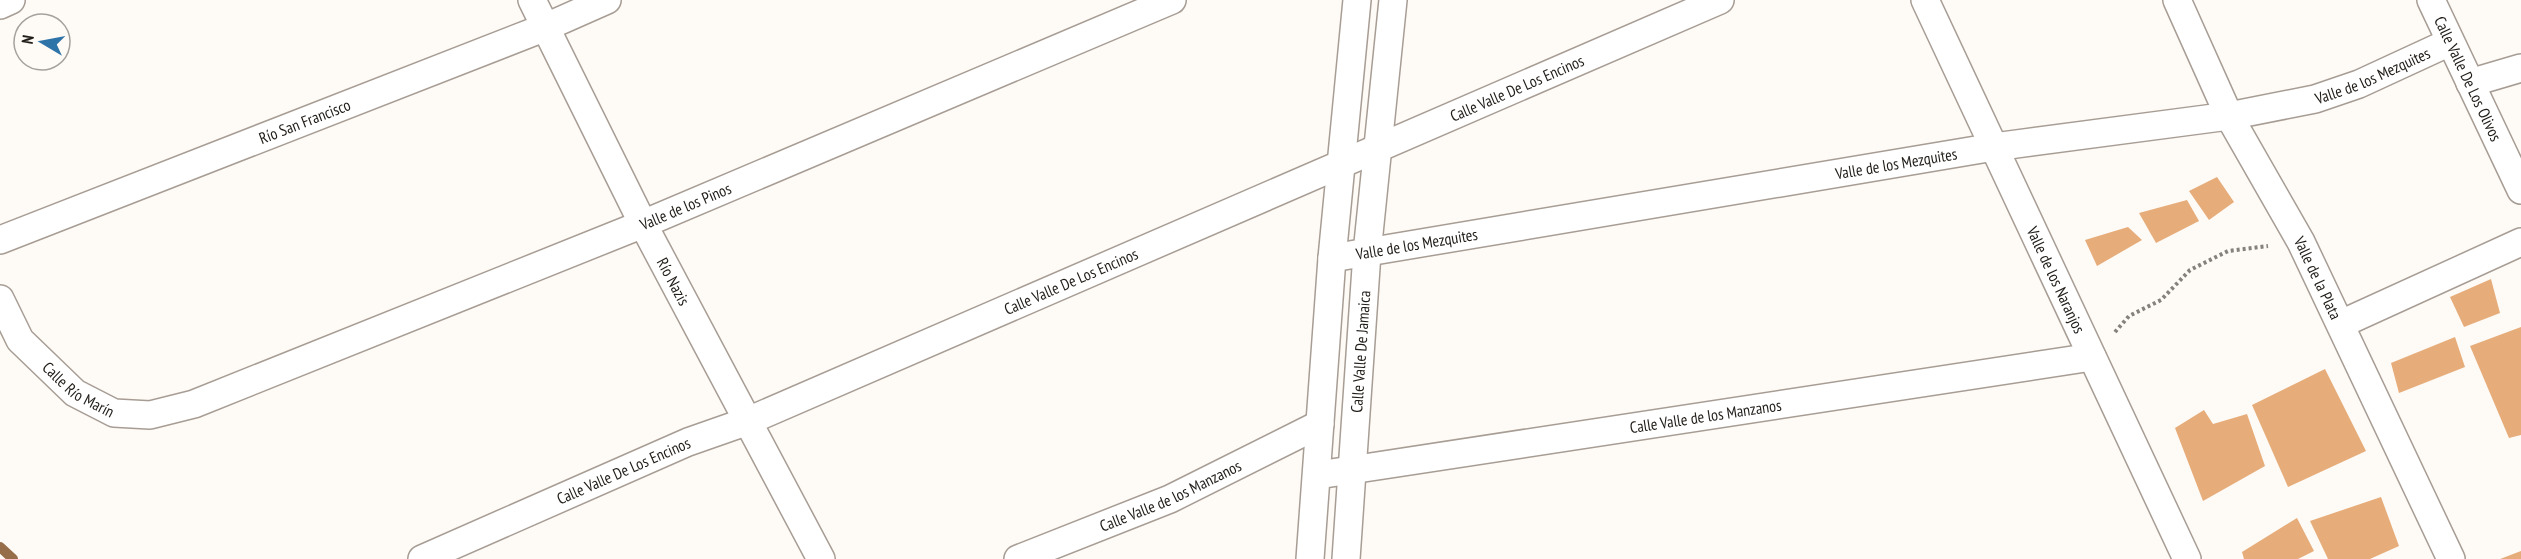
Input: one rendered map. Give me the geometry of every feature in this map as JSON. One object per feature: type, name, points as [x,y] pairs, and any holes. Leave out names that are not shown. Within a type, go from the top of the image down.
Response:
[{"type":"street","points":[[0,5],[11,0]]},
{"type":"street","name":"Río Nazis","points":[[532,0],[643,224],[821,559]]},
{"type":"street","name":"Río San Francisco","points":[[0,240],[546,27],[607,0]]},
{"type":"street","name":"Valle de los Pinos","points":[[194,404],[643,224],[1172,0]]},
{"type":"street","name":"Calle Valle De Jamaica","points":[[1310,559],[1318,475],[1332,258],[1358,0]]},
{"type":"street","name":"Calle Valle De Jamaica","points":[[1346,559],[1367,253],[1393,0]]},
{"type":"street","name":"Calle Valle De Los Encinos","points":[[422,559],[688,442],[748,421],[1720,0]]},
{"type":"street","name":"Valle de los Naranjos","points":[[1925,0],[2187,559]]},
{"type":"street","name":"Valle de la Plata","points":[[2177,0],[2229,116],[2301,242],[2451,559]]},
{"type":"street","name":"Calle Valle De Los Olivos","points":[[2431,0],[2521,190]]},
{"type":"street","name":"Valle de los Mezquites","points":[[1332,258],[1994,147],[2229,116],[2315,99],[2359,84],[2450,42]]},
{"type":"street","points":[[2470,83],[2521,68]]},
{"type":"street","points":[[2341,324],[2521,242]]},
{"type":"street","name":"Calle Río Marín","points":[[0,299],[20,340],[75,393],[114,413],[150,415],[194,404]]},
{"type":"street","name":"Calle Valle de los Manzanos","points":[[1318,475],[2092,357]]},
{"type":"street","name":"Calle Valle de los Manzanos","points":[[1018,559],[1081,547],[1320,424]]},
{"type":"path","points":[[2092,357],[2129,316],[2161,300],[2190,270],[2229,251],[2301,242]]},
{"type":"building","points":[[2217,177],[2234,202],[2209,220],[2189,191]]},
{"type":"building","points":[[2187,200],[2199,221],[2156,243],[2139,213]]},
{"type":"building","points":[[2128,227],[2142,240],[2097,266],[2085,240]]},
{"type":"building","points":[[2491,279],[2500,313],[2464,327],[2450,297]]},
{"type":"building","points":[[2521,327],[2521,435],[2509,438],[2470,346]]},
{"type":"building","points":[[2455,337],[2465,367],[2399,393],[2391,363]]},
{"type":"building","points":[[2325,369],[2366,451],[2288,487],[2252,405]]},
{"type":"building","points":[[2204,410],[2213,424],[2247,414],[2265,466],[2203,501],[2175,428]]},
{"type":"building","points":[[2381,497],[2399,546],[2370,559],[2328,559],[2310,521]]},
{"type":"building","points":[[2297,518],[2314,551],[2298,559],[2244,559],[2242,552]]},
{"type":"building","points":[[2521,551],[2521,559],[2500,559]]},
{"type":"waterway","points":[[0,547],[13,559]]}]
